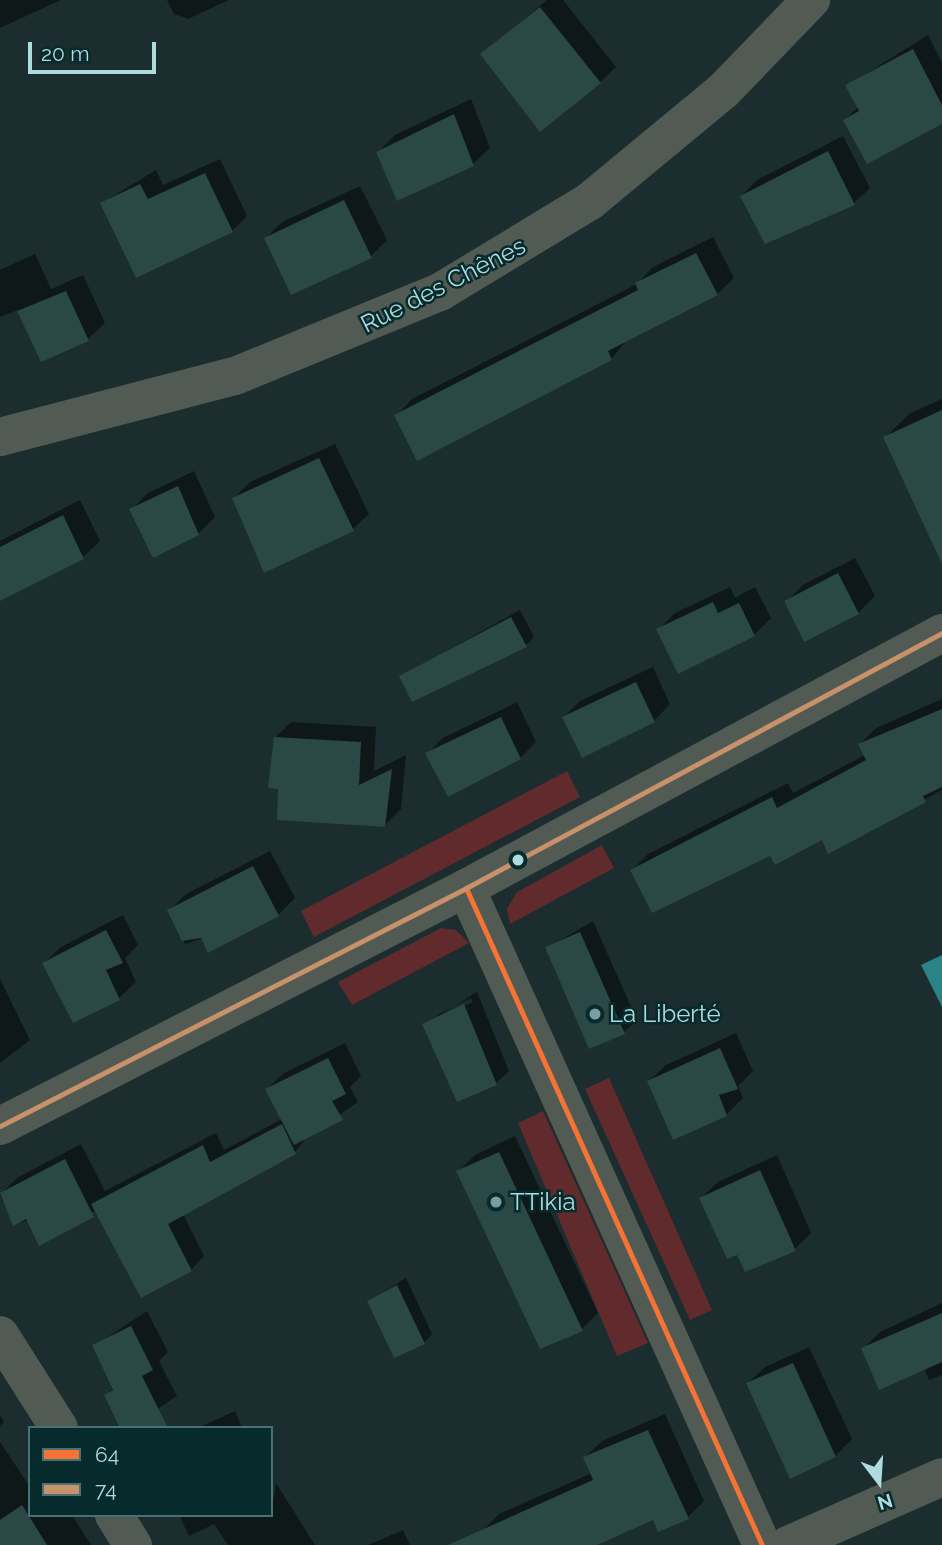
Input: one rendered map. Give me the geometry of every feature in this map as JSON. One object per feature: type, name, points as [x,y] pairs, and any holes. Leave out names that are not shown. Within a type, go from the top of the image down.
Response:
[{"type":"street","name":"Rue des Chênes","points":[[0,437],[235,376],[440,292],[590,201],[723,91],[811,0]]},
{"type":"street","points":[[0,1126],[466,888],[942,633]]},
{"type":"street","points":[[466,888],[762,1545]]},
{"type":"street","points":[[0,1335],[58,1426]]},
{"type":"street","points":[[788,1545],[836,1536],[942,1477]]},
{"type":"street","points":[[115,1517],[133,1545]]},
{"type":"shaded area","points":[[567,771],[580,797],[314,937],[301,911]]},
{"type":"shaded area","points":[[602,845],[614,868],[510,924],[507,909],[517,892]]},
{"type":"shaded area","points":[[441,928],[456,930],[469,943],[352,1005],[338,982]]},
{"type":"shaded area","points":[[609,1078],[712,1310],[690,1320],[585,1089]]},
{"type":"shaded area","points":[[543,1111],[648,1343],[617,1356],[518,1123]]},
{"type":"water","points":[[942,955],[942,1007],[921,965]]},
{"type":"building","points":[[540,7],[601,83],[540,132],[480,54]]},
{"type":"building","points":[[913,49],[942,105],[942,124],[867,164],[843,120],[859,111],[845,85]]},
{"type":"building","points":[[454,114],[474,166],[397,201],[376,152]]},
{"type":"building","points":[[828,151],[855,205],[765,244],[740,196]]},
{"type":"building","points":[[205,173],[233,232],[136,278],[100,203],[140,184],[148,199]]},
{"type":"building","points":[[344,200],[372,258],[291,295],[264,238]]},
{"type":"building","points":[[696,253],[718,295],[608,351],[612,360],[417,461],[394,415],[638,290],[635,283]]},
{"type":"building","points":[[66,291],[89,341],[41,362],[17,311]]},
{"type":"building","points":[[942,410],[942,564],[883,437]]},
{"type":"building","points":[[319,458],[354,531],[264,573],[232,498]]},
{"type":"building","points":[[178,486],[199,535],[153,558],[129,509]]},
{"type":"building","points":[[63,515],[84,559],[0,601],[0,547]]},
{"type":"building","points":[[838,573],[859,614],[804,642],[784,601]]},
{"type":"building","points":[[713,602],[718,613],[739,603],[755,636],[678,674],[656,629]]},
{"type":"building","points":[[511,617],[527,647],[412,702],[399,676]]},
{"type":"building","points":[[636,682],[655,722],[582,758],[562,717]]},
{"type":"building","points":[[942,709],[942,787],[923,796],[926,802],[828,854],[822,840],[775,865],[770,856],[652,913],[630,870],[772,797],[777,808],[866,760],[858,744]]},
{"type":"building","points":[[501,717],[521,759],[448,797],[425,753]]},
{"type":"building","points":[[274,737],[361,742],[359,785],[392,769],[385,827],[277,820],[278,789],[268,788]]},
{"type":"building","points":[[253,866],[279,916],[208,953],[201,938],[182,941],[167,910]]},
{"type":"building","points":[[106,930],[123,963],[106,970],[120,1000],[73,1023],[42,963]]},
{"type":"building","points":[[580,932],[625,1034],[589,1049],[545,947]]},
{"type":"building","points":[[464,1004],[497,1085],[457,1102],[422,1024]]},
{"type":"building","points":[[720,1048],[738,1089],[719,1095],[727,1116],[673,1140],[647,1081]]},
{"type":"building","points":[[328,1058],[346,1094],[332,1101],[343,1120],[294,1145],[265,1089]]},
{"type":"building","points":[[282,1124],[296,1154],[168,1224],[192,1271],[141,1298],[91,1204],[203,1145],[210,1162]]},
{"type":"building","points":[[499,1152],[583,1331],[540,1349],[456,1171]]},
{"type":"building","points":[[65,1159],[94,1217],[39,1246],[26,1219],[13,1226],[0,1193]]},
{"type":"building","points":[[760,1170],[796,1251],[745,1272],[737,1255],[727,1259],[699,1198]]},
{"type":"building","points":[[397,1285],[425,1344],[394,1358],[367,1301]]},
{"type":"building","points":[[942,1313],[942,1362],[879,1390],[861,1348]]},
{"type":"building","points":[[131,1326],[153,1370],[142,1376],[167,1426],[119,1426],[104,1395],[113,1390],[92,1345]]},
{"type":"building","points":[[793,1363],[836,1457],[790,1479],[746,1383]]},
{"type":"building","points":[[648,1430],[689,1519],[658,1532],[653,1520],[597,1545],[448,1545],[593,1480],[583,1457]]},
{"type":"building","points":[[22,1505],[47,1545],[0,1545],[0,1520]]},
{"type":"transit line","name":"74","points":[[0,1126],[466,888],[942,633]]},
{"type":"transit line","name":"64","points":[[466,888],[762,1545]]},
{"type":"place","name":"La Liberté","points":[[595,1014]]},
{"type":"place","name":"TTikia","points":[[496,1202]]}]
